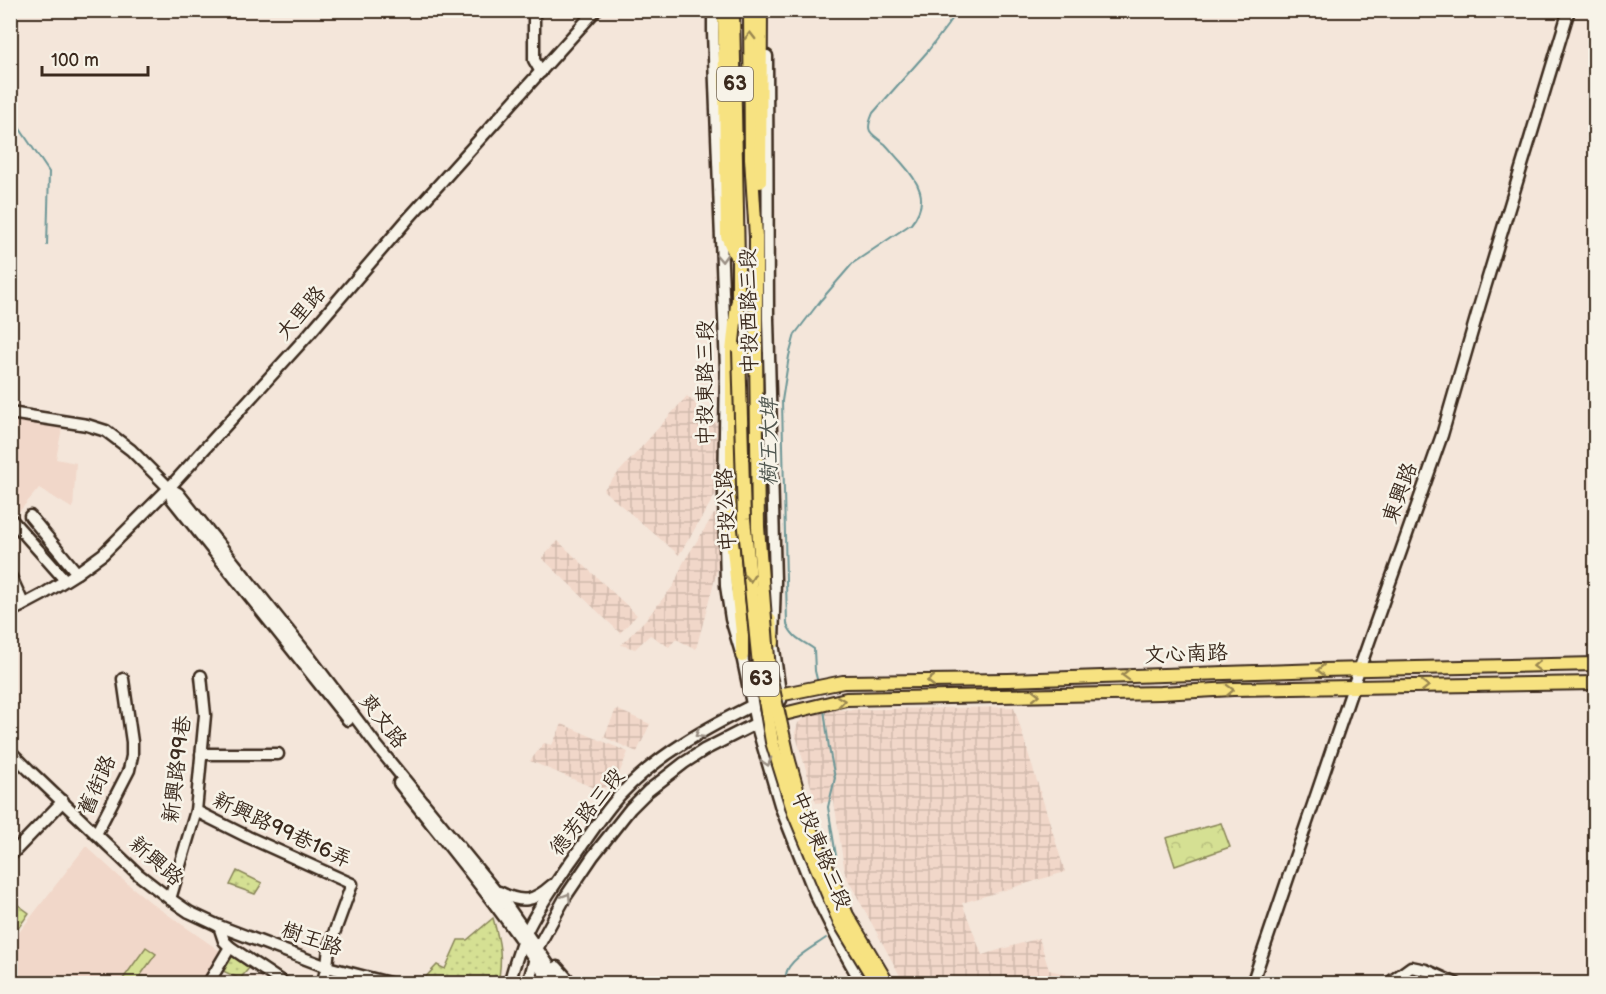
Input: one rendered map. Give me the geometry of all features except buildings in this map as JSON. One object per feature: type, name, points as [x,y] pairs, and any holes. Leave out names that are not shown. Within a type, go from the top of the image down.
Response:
[{"type":"main road","points":[[724,10],[727,236],[738,262]]},
{"type":"main road","name":"中投公路","points":[[733,10],[737,304],[744,519],[759,665],[772,742],[794,813],[840,923],[877,984]]},
{"type":"main road","name":"中投公路","points":[[750,10],[751,158],[756,237],[758,527],[769,670],[789,761],[804,814],[847,915],[890,984]]},
{"type":"main road","points":[[756,237],[760,177],[761,10]]},
{"type":"main road","points":[[737,304],[732,352],[732,540],[742,633],[742,656]]},
{"type":"main road","points":[[757,306],[761,346],[762,469],[767,600],[773,642]]},
{"type":"main road","name":"文心南路","points":[[780,694],[843,682],[1008,680],[1596,664]]},
{"type":"main road","name":"文心南路","points":[[784,714],[846,699],[1596,683]]},
{"type":"street","points":[[534,10],[534,60],[541,72]]},
{"type":"street","name":"大里路","points":[[16,609],[76,573],[102,554],[169,488],[309,334],[407,220],[596,10]]},
{"type":"street","name":"中投東路三段","points":[[713,10],[726,369],[723,496],[726,586],[731,620],[742,656],[751,706],[781,807],[815,894],[862,984]]},
{"type":"street","name":"中投西路三段","points":[[766,10],[768,319],[775,581],[773,642],[780,694],[796,773],[813,823],[855,919],[890,984]]},
{"type":"street","name":"東興路","points":[[1251,984],[1442,435],[1569,10]]},
{"type":"street","name":"爽文路","points":[[10,414],[87,425],[106,431],[131,450],[178,494],[311,659],[377,746],[493,888],[525,937],[535,959],[551,984]]},
{"type":"street","name":"爽文路","points":[[169,488],[172,499],[497,906],[525,937],[538,947],[562,984]]},
{"type":"street","points":[[30,516],[76,573]]},
{"type":"street","points":[[10,518],[65,580]]},
{"type":"street","points":[[11,577],[22,601],[16,609]]},
{"type":"street","name":"新興路99巷","points":[[170,899],[196,812],[205,715],[201,676]]},
{"type":"street","name":"舊街路","points":[[96,834],[129,770],[132,756],[123,679]]},
{"type":"street","name":"德芳路三段","points":[[509,984],[525,937],[559,878],[597,823],[621,794],[682,744],[751,706],[780,694]]},
{"type":"street","name":"德芳路三段","points":[[528,984],[538,947],[566,896],[630,809],[648,790],[704,750],[756,723],[784,714]]},
{"type":"street","name":"新興路","points":[[10,751],[139,875],[189,912],[219,927]]},
{"type":"street","points":[[201,754],[278,754]]},
{"type":"street","points":[[10,856],[63,801]]},
{"type":"street","name":"新興路99巷16弄","points":[[196,812],[352,884],[329,947],[327,967]]},
{"type":"street","points":[[493,888],[518,900],[542,893],[559,878]]},
{"type":"street","points":[[832,929],[833,919],[841,912],[849,913],[855,919]]},
{"type":"street","points":[[219,927],[224,941],[230,947],[285,984]]},
{"type":"street","name":"樹王路","points":[[219,927],[327,967],[393,984]]},
{"type":"street","points":[[208,984],[230,947]]},
{"type":"street","points":[[538,947],[572,984]]},
{"type":"street","points":[[322,984],[327,967]]},
{"type":"street","points":[[1390,984],[1411,967],[1426,970],[1457,984]]},
{"type":"shaded area","points":[[687,396],[720,426],[717,492],[679,555],[603,490]]},
{"type":"shaded area","points":[[17,420],[62,428],[56,459],[76,463],[73,509],[39,488],[18,513],[11,506],[11,443]]},
{"type":"shaded area","points":[[714,514],[720,516],[720,560],[696,649],[676,639],[669,647],[650,635],[635,649],[621,645],[674,585],[683,563]]},
{"type":"shaded area","points":[[558,541],[637,615],[620,633],[542,558]]},
{"type":"shaded area","points":[[1014,707],[1065,872],[962,903],[982,955],[1039,938],[1049,970],[1066,974],[1064,983],[904,983],[845,874],[834,801],[816,803],[795,733],[798,723],[807,716],[824,710]]},
{"type":"shaded area","points":[[616,709],[650,724],[637,752],[604,737]]},
{"type":"shaded area","points":[[562,724],[628,752],[619,774],[601,791],[530,761],[544,743],[552,745]]},
{"type":"shaded area","points":[[86,846],[154,905],[220,951],[202,983],[13,984],[10,944]]},
{"type":"green space","points":[[1221,823],[1230,847],[1175,866],[1166,838]]},
{"type":"green space","points":[[237,871],[262,883],[255,894],[230,885]]},
{"type":"green space","points":[[10,899],[29,913],[17,930],[11,925]]},
{"type":"green space","points":[[493,918],[500,950],[498,983],[420,983],[437,965],[445,969],[458,940],[467,940]]},
{"type":"green space","points":[[146,947],[156,954],[140,976],[149,977],[161,983],[120,983]]},
{"type":"green space","points":[[232,955],[249,968],[240,979],[221,970]]},
{"type":"waterway","name":"樹王大埤","points":[[818,683],[814,649],[795,636],[787,624],[782,401],[789,356],[795,334],[853,263],[911,224],[917,215],[921,199],[913,176],[887,146],[871,133],[869,124],[873,113],[928,51],[959,10]]},
{"type":"waterway","points":[[10,114],[49,172],[47,245]]},
{"type":"waterway","name":"樹王大埤","points":[[824,709],[835,778],[828,807],[836,856]]},
{"type":"waterway","name":"樹王大埤","points":[[786,984],[786,974],[792,963],[826,938]]}]
